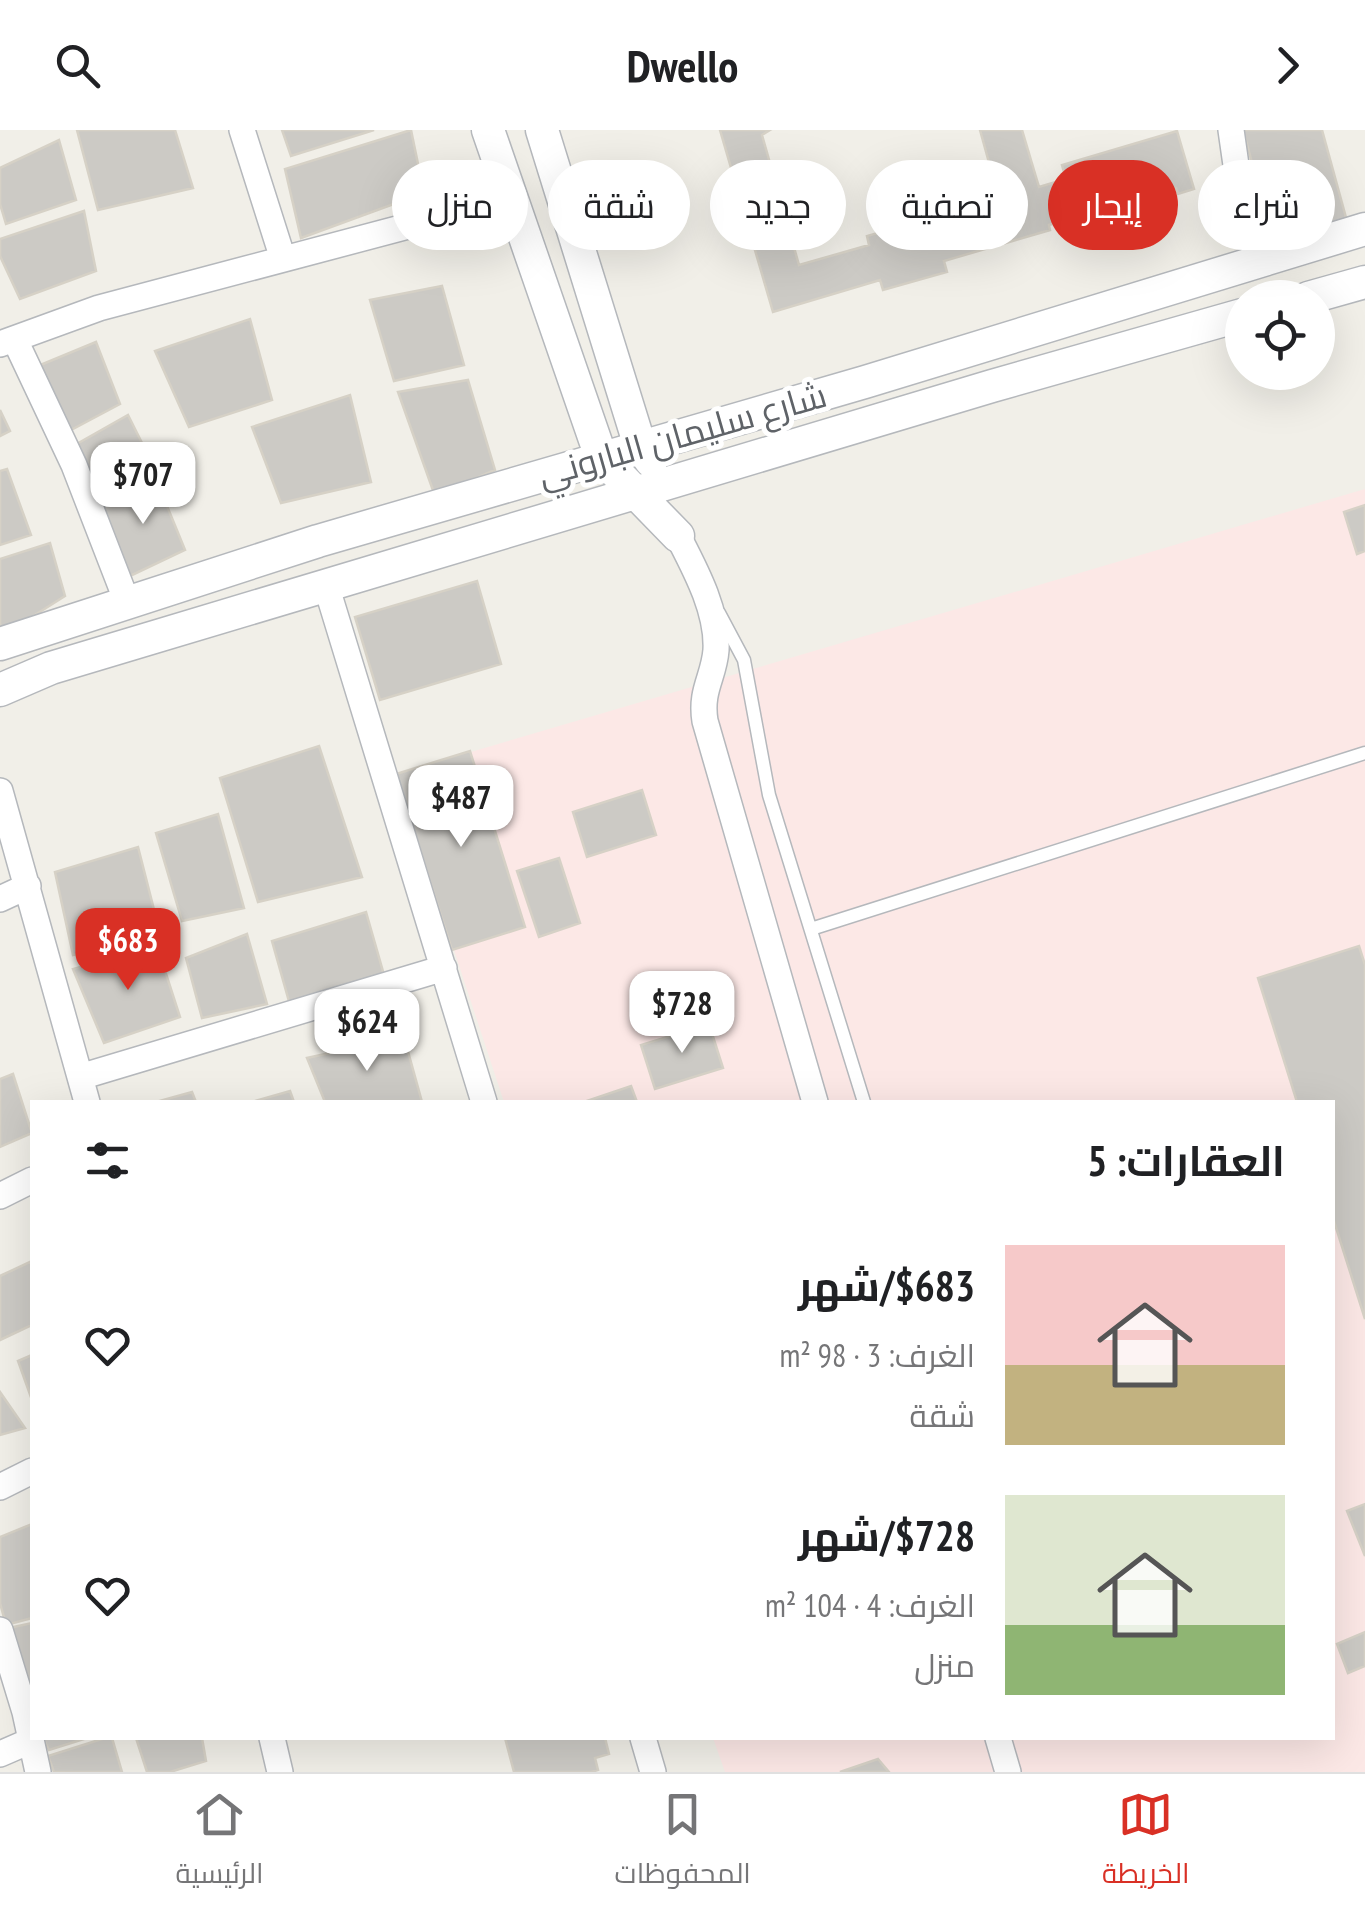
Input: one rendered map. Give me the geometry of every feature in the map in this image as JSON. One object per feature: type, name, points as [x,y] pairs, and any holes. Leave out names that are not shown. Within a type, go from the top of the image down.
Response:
[{"type":"street","points":[[242,130],[284,259]]},
{"type":"street","points":[[488,130],[498,160]]},
{"type":"street","points":[[542,130],[650,488],[706,596],[716,652],[702,704],[705,720],[814,1100]]},
{"type":"street","points":[[1231,130],[1258,263]]},
{"type":"street","name":"شارع سليمان الباروني","points":[[0,644],[601,457],[865,382],[1365,229]]},
{"type":"street","points":[[127,602],[74,465],[8,342],[99,308],[392,230]]},
{"type":"street","points":[[528,250],[601,457],[650,488]]},
{"type":"street","points":[[1335,290],[1365,282]]},
{"type":"street","name":"شارع سليمان الباروني","points":[[0,690],[52,668],[326,585],[1225,320]]},
{"type":"street","points":[[326,585],[483,1100]]},
{"type":"street","points":[[0,791],[84,1090],[444,968]]},
{"type":"street","points":[[0,899],[28,886]]},
{"type":"street","points":[[0,1196],[30,1181]]},
{"type":"street","points":[[0,1487],[30,1472]]},
{"type":"street","points":[[0,1630],[38,1772]]},
{"type":"street","points":[[272,1740],[280,1772]]},
{"type":"street","points":[[644,1740],[653,1772]]},
{"type":"street","points":[[999,1740],[1008,1772]]},
{"type":"street","points":[[0,1754],[30,1741]]},
{"type":"lane","points":[[706,596],[744,660],[769,796],[863,1100]]},
{"type":"lane","points":[[811,929],[1365,753]]},
{"type":"shaded area","points":[[1365,489],[1365,1772],[725,1772],[714,1740],[1335,1740],[1335,1100],[503,1100],[396,774]]},
{"type":"building","points":[[77,130],[175,130],[193,188],[98,210]]},
{"type":"building","points":[[282,130],[374,130],[291,156]]},
{"type":"building","points":[[411,130],[417,160],[392,160],[392,205],[301,238],[285,169]]},
{"type":"building","points":[[720,130],[770,130],[762,135],[769,160],[729,160]]},
{"type":"building","points":[[980,130],[1022,130],[1039,187],[1048,184],[1048,231],[1028,236],[1028,160],[988,160]]},
{"type":"building","points":[[1243,130],[1322,130],[1330,160],[1251,160]]},
{"type":"building","points":[[1177,131],[1194,189],[1178,194],[1178,160],[1079,160]]},
{"type":"building","points":[[59,140],[76,200],[6,224],[0,204],[0,168]]},
{"type":"building","points":[[1335,178],[1348,225],[1335,229]]},
{"type":"building","points":[[84,211],[96,271],[20,299],[0,256],[0,239]]},
{"type":"building","points":[[866,246],[866,250],[982,250],[944,261],[947,272],[883,290],[880,280],[773,312],[755,250],[795,250],[799,265]]},
{"type":"building","points":[[442,286],[464,365],[394,381],[370,300]]},
{"type":"building","points":[[250,319],[272,400],[189,427],[155,351]]},
{"type":"building","points":[[96,342],[120,404],[69,431],[38,366]]},
{"type":"building","points":[[468,380],[495,470],[435,496],[398,392]]},
{"type":"building","points":[[350,395],[371,482],[281,503],[252,427]]},
{"type":"building","points":[[0,410],[10,431],[0,436]]},
{"type":"building","points":[[128,415],[156,471],[98,492],[75,445]]},
{"type":"building","points":[[7,469],[31,535],[0,545],[0,471]]},
{"type":"building","points":[[156,479],[185,550],[130,576],[101,504]]},
{"type":"building","points":[[1365,505],[1365,551],[1357,554],[1344,512]]},
{"type":"building","points":[[50,543],[65,596],[0,637],[0,559]]},
{"type":"building","points":[[477,581],[501,664],[380,700],[355,617]]},
{"type":"building","points":[[319,746],[362,877],[258,902],[220,778]]},
{"type":"building","points":[[470,751],[525,927],[452,950],[396,774]]},
{"type":"building","points":[[642,790],[656,835],[587,857],[573,812]]},
{"type":"building","points":[[218,814],[244,908],[182,921],[156,833]]},
{"type":"building","points":[[138,847],[161,937],[73,955],[55,872]]},
{"type":"building","points":[[559,858],[580,923],[539,937],[517,871]]},
{"type":"building","points":[[366,912],[384,975],[290,1005],[272,941]]},
{"type":"building","points":[[247,934],[267,1004],[202,1018],[186,958]]},
{"type":"building","points":[[157,946],[180,1017],[104,1043],[73,969]]},
{"type":"building","points":[[1359,946],[1365,965],[1365,1319],[1335,1224],[1335,1100],[1296,1100],[1258,978]]},
{"type":"building","points":[[709,1024],[723,1068],[655,1089],[641,1045]]},
{"type":"building","points":[[404,1037],[421,1100],[324,1100],[307,1058]]},
{"type":"building","points":[[13,1074],[30,1134],[0,1147],[0,1079]]},
{"type":"building","points":[[631,1086],[636,1100],[590,1100]]},
{"type":"building","points":[[290,1091],[293,1100],[259,1100]]},
{"type":"building","points":[[192,1092],[195,1100],[163,1100]]},
{"type":"building","points":[[30,1262],[30,1326],[0,1340],[0,1276]]},
{"type":"building","points":[[30,1356],[30,1394],[18,1361]]},
{"type":"building","points":[[0,1392],[25,1428],[0,1435]]},
{"type":"building","points":[[1365,1504],[1365,1556],[1347,1511]]},
{"type":"building","points":[[30,1525],[30,1619],[6,1625],[0,1603],[0,1537]]},
{"type":"building","points":[[30,1623],[30,1690],[28,1690],[9,1628]]},
{"type":"building","points":[[1365,1632],[1365,1666],[1348,1673],[1337,1644]]},
{"type":"building","points":[[44,1740],[81,1740],[49,1750]]},
{"type":"building","points":[[99,1740],[113,1740],[122,1772],[54,1772],[48,1756]]},
{"type":"building","points":[[137,1740],[202,1740],[206,1761],[170,1772],[147,1772]]},
{"type":"building","points":[[506,1740],[606,1740],[609,1754],[595,1758],[598,1770],[514,1772]]},
{"type":"building","points":[[878,1759],[889,1772],[840,1772]]}]
